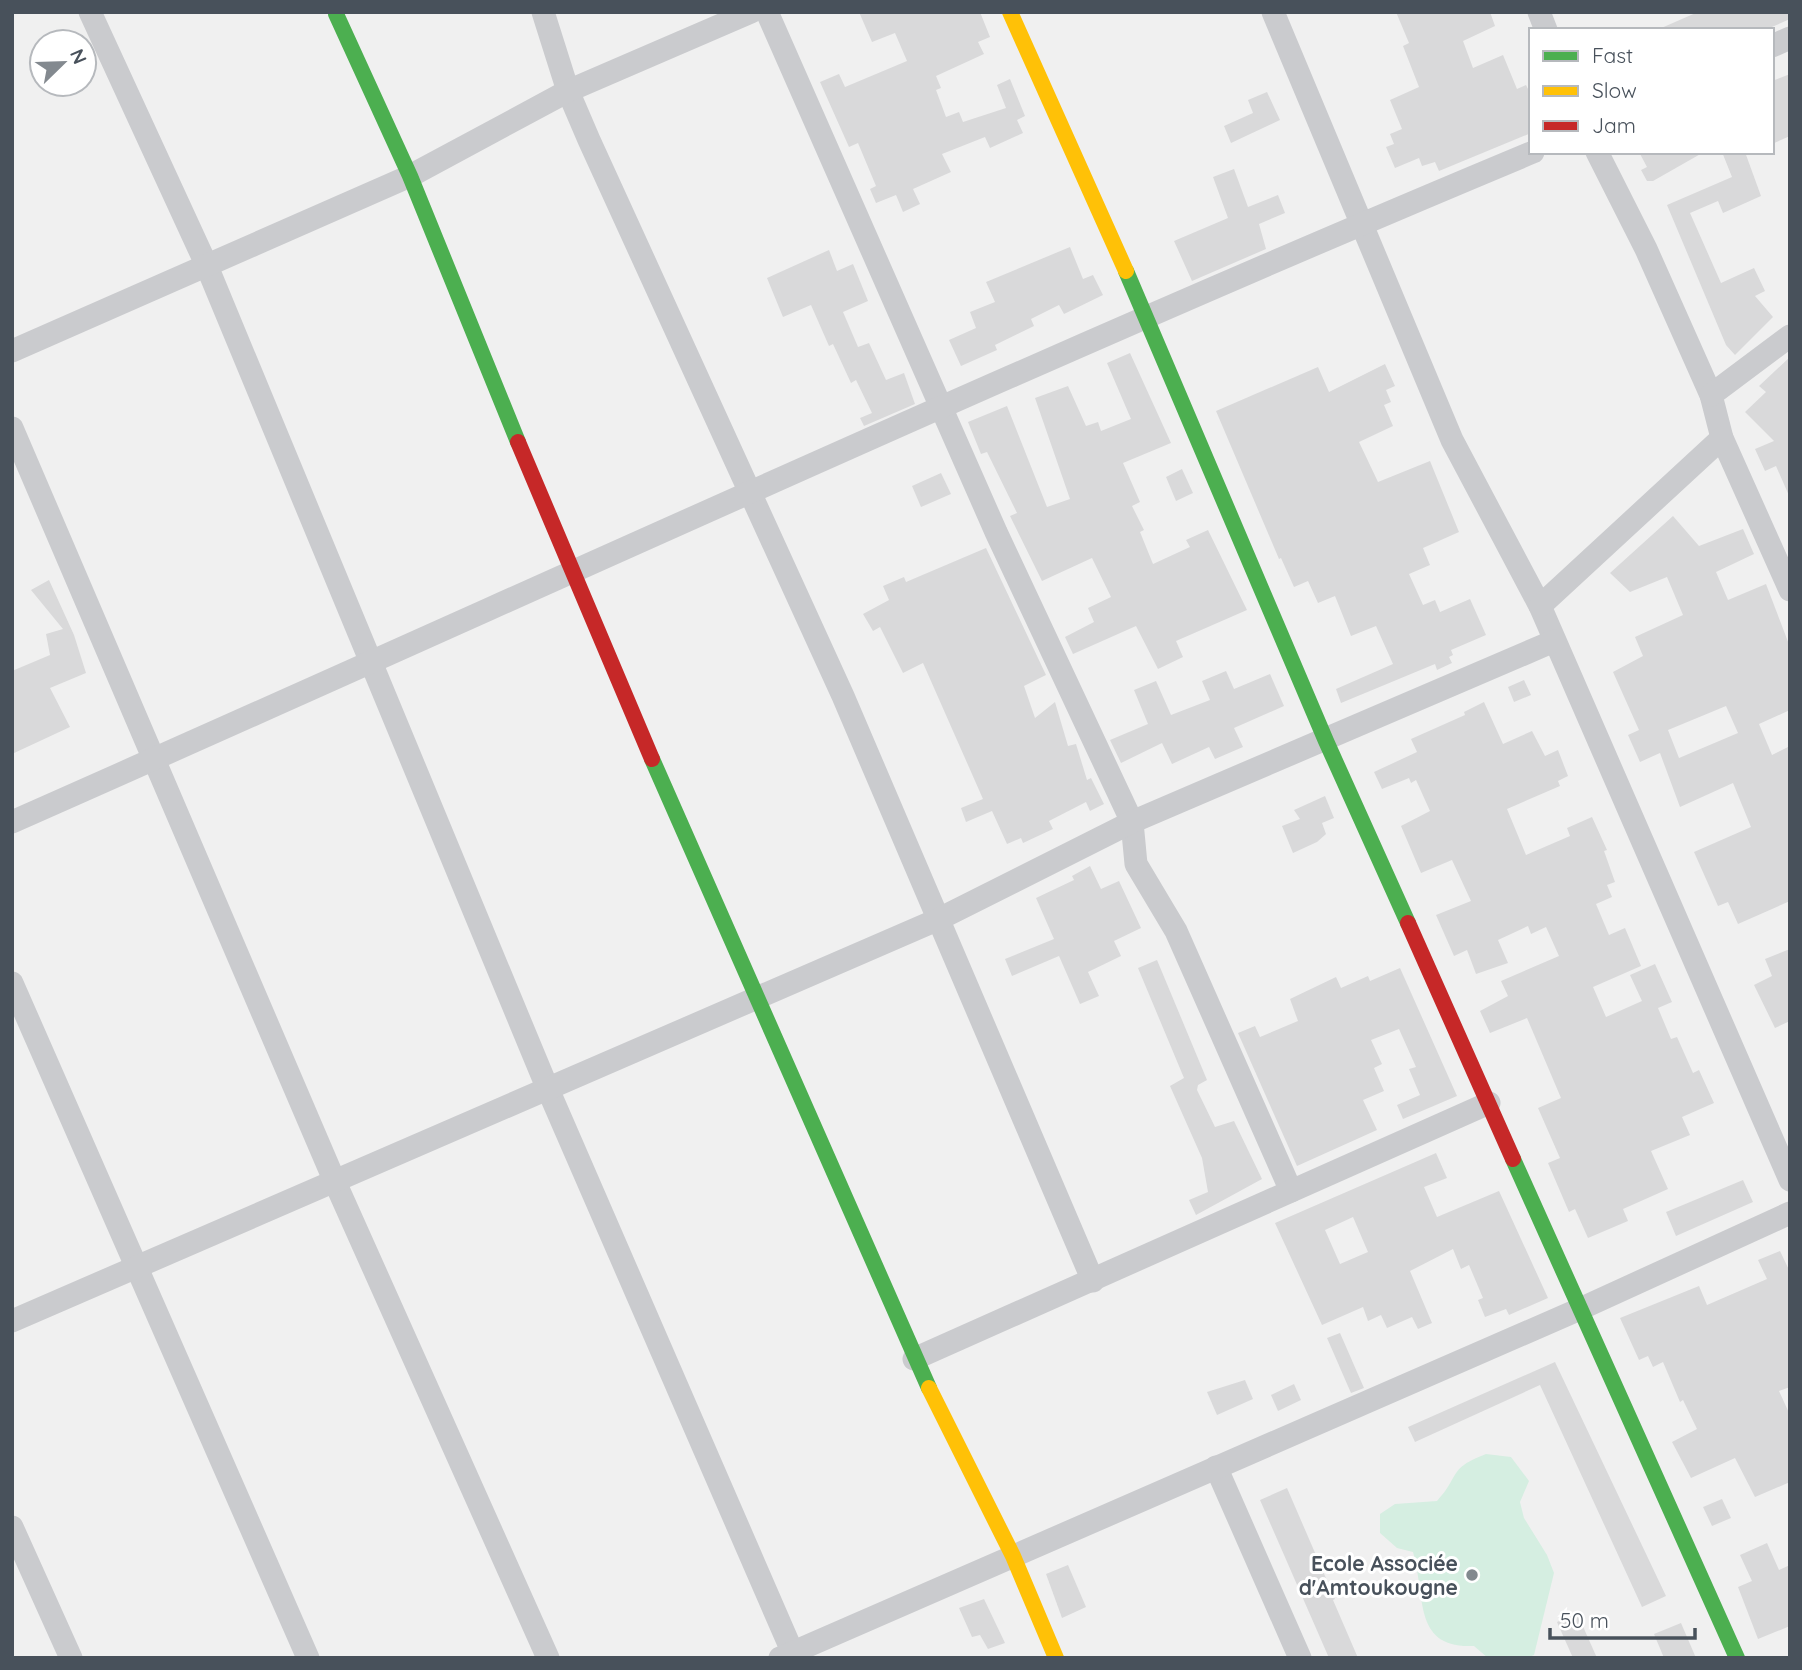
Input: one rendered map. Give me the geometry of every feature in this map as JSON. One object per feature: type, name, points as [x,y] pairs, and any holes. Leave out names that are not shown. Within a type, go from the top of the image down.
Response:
[{"type":"street","points":[[90,12],[206,264],[547,1087],[789,1656],[1580,1309],[1790,1213]]},
{"type":"street","points":[[543,12],[568,91],[842,696],[1093,1281]]},
{"type":"street","points":[[12,351],[410,176],[568,91],[751,12]]},
{"type":"street","points":[[766,12],[941,409],[1132,822],[1136,863],[1176,931],[1291,1191]]},
{"type":"street","points":[[1010,12],[1147,318],[1326,741],[1737,1658]]},
{"type":"street","points":[[1273,12],[1359,225],[1452,440],[1540,606],[1790,1180]]},
{"type":"street","points":[[337,14],[410,176],[572,573],[755,998],[914,1359],[1013,1556],[1056,1658]]},
{"type":"street","points":[[1774,45],[1790,38]]},
{"type":"street","points":[[12,822],[1147,318],[1529,154]]},
{"type":"street","points":[[1598,154],[1646,249],[1711,395],[1722,438],[1790,590]]},
{"type":"street","points":[[1711,395],[1790,336]]},
{"type":"street","points":[[12,428],[335,1182],[548,1658]]},
{"type":"street","points":[[1540,606],[1722,438]]},
{"type":"street","points":[[12,1321],[939,919],[1132,822],[1326,741],[1554,640]]},
{"type":"street","points":[[12,983],[308,1658]]},
{"type":"street","points":[[914,1359],[1489,1103]]},
{"type":"street","points":[[1216,1467],[1300,1658]]},
{"type":"street","points":[[12,1527],[71,1658]]},
{"type":"green space","points":[[1486,1454],[1511,1457],[1529,1481],[1520,1502],[1524,1518],[1547,1555],[1554,1573],[1534,1655],[1527,1658],[1488,1658],[1474,1646],[1454,1645],[1440,1639],[1425,1617],[1413,1552],[1397,1548],[1380,1533],[1380,1514],[1395,1504],[1437,1501],[1465,1464]]},
{"type":"building","points":[[859,12],[980,12],[990,37],[978,42],[984,54],[936,76],[941,88],[936,90],[946,117],[959,112],[963,122],[1006,108],[997,85],[1010,79],[1025,116],[1017,120],[1023,133],[990,148],[985,137],[942,154],[951,172],[913,189],[920,204],[903,212],[896,195],[876,203],[870,189],[876,186],[858,143],[849,147],[820,82],[839,74],[845,87],[907,61],[895,33],[872,42]]},
{"type":"building","points":[[1396,12],[1490,12],[1495,26],[1463,41],[1473,68],[1503,55],[1517,89],[1526,85],[1529,91],[1529,134],[1439,171],[1435,162],[1422,166],[1419,158],[1395,168],[1386,147],[1394,144],[1390,134],[1402,129],[1390,100],[1419,87],[1403,46],[1409,43]]},
{"type":"building","points":[[1698,12],[1790,12],[1790,19],[1770,28],[1661,28]]},
{"type":"building","points":[[1790,74],[1790,136],[1774,143],[1774,80]]},
{"type":"building","points":[[1267,92],[1280,120],[1231,143],[1224,126],[1253,113],[1248,100]]},
{"type":"building","points":[[1640,154],[1700,154],[1653,181],[1647,181],[1641,170],[1647,167]]},
{"type":"building","points":[[1723,154],[1746,154],[1761,196],[1723,213],[1718,201],[1690,213],[1721,283],[1754,268],[1765,291],[1755,296],[1773,317],[1735,355],[1726,345],[1667,205],[1732,177]]},
{"type":"building","points":[[1234,169],[1248,207],[1278,195],[1285,213],[1259,224],[1266,249],[1192,281],[1174,241],[1228,218],[1213,177]]},
{"type":"building","points":[[1070,247],[1083,279],[1093,275],[1103,295],[1064,314],[1059,305],[1031,319],[1034,326],[995,345],[997,350],[961,366],[949,340],[976,328],[970,312],[995,302],[986,282]]},
{"type":"building","points":[[829,250],[837,271],[853,264],[868,301],[843,312],[858,347],[869,343],[886,380],[904,373],[915,404],[864,426],[860,418],[872,413],[856,380],[851,383],[833,344],[829,346],[811,305],[783,317],[767,278]]},
{"type":"building","points":[[1130,353],[1171,443],[1123,463],[1140,502],[1132,506],[1144,530],[1140,532],[1153,564],[1190,547],[1186,540],[1208,530],[1247,610],[1176,641],[1183,657],[1158,669],[1136,626],[1073,654],[1065,637],[1094,622],[1088,608],[1111,597],[1092,558],[1042,581],[1010,516],[1017,513],[987,452],[981,454],[968,422],[1007,406],[1047,507],[1070,499],[1035,398],[1068,386],[1086,426],[1098,422],[1101,431],[1131,419],[1107,363]]},
{"type":"building","points":[[1790,357],[1790,498],[1776,466],[1765,471],[1755,449],[1774,441],[1745,412],[1766,392],[1759,386]]},
{"type":"building","points":[[1385,364],[1395,386],[1386,390],[1391,402],[1384,405],[1393,426],[1359,442],[1378,482],[1430,461],[1459,532],[1423,548],[1430,565],[1409,574],[1423,605],[1435,600],[1440,612],[1470,599],[1486,635],[1451,650],[1453,655],[1449,657],[1452,663],[1437,670],[1435,664],[1341,703],[1336,689],[1393,664],[1376,626],[1351,636],[1335,596],[1318,603],[1308,581],[1294,587],[1281,558],[1279,559],[1216,411],[1318,367],[1329,392]]},
{"type":"building","points":[[1182,469],[1193,493],[1176,501],[1166,477]]},
{"type":"building","points":[[941,473],[951,494],[921,507],[912,486]]},
{"type":"building","points":[[1673,516],[1699,546],[1743,529],[1754,554],[1716,572],[1728,600],[1766,584],[1790,647],[1790,710],[1759,724],[1772,755],[1790,746],[1790,901],[1738,924],[1728,902],[1718,906],[1694,852],[1751,827],[1733,783],[1680,807],[1660,753],[1640,762],[1628,735],[1639,730],[1613,672],[1643,656],[1635,637],[1683,615],[1667,577],[1630,592],[1610,573]],"holes":[[[1726,706],[1738,733],[1679,758],[1668,730]]]},
{"type":"building","points":[[986,548],[1046,675],[1024,686],[1035,718],[1055,702],[1068,746],[1076,744],[1087,780],[1091,778],[1104,804],[1090,811],[1086,802],[1049,821],[1053,829],[1023,843],[1021,838],[1007,844],[992,811],[966,822],[961,808],[983,799],[923,663],[903,673],[880,627],[873,631],[863,614],[889,600],[883,586],[904,577],[906,582]]},
{"type":"building","points":[[49,580],[74,635],[86,673],[50,688],[70,727],[12,754],[12,671],[50,655],[46,634],[63,629],[31,590]]},
{"type":"building","points":[[1226,671],[1234,689],[1270,674],[1284,706],[1234,728],[1243,747],[1215,759],[1209,747],[1172,764],[1162,743],[1121,763],[1110,740],[1148,724],[1134,690],[1156,681],[1171,715],[1210,700],[1202,681]]},
{"type":"building","points":[[1524,680],[1531,695],[1514,702],[1508,687]]},
{"type":"building","points":[[1484,702],[1503,744],[1532,731],[1545,756],[1558,750],[1568,776],[1558,781],[1560,786],[1507,809],[1526,855],[1570,836],[1567,828],[1592,817],[1607,850],[1604,851],[1615,882],[1607,885],[1612,897],[1596,904],[1609,935],[1625,928],[1641,966],[1593,987],[1606,1017],[1642,1001],[1630,975],[1655,964],[1672,1002],[1658,1008],[1671,1039],[1677,1037],[1693,1073],[1699,1070],[1714,1103],[1682,1117],[1690,1135],[1651,1151],[1668,1189],[1623,1209],[1628,1221],[1588,1238],[1575,1209],[1569,1212],[1548,1163],[1560,1158],[1538,1108],[1561,1098],[1527,1018],[1490,1033],[1480,1011],[1508,996],[1501,981],[1559,956],[1546,927],[1531,934],[1528,926],[1498,940],[1508,963],[1476,974],[1467,950],[1454,956],[1436,915],[1471,901],[1452,860],[1421,873],[1401,826],[1430,811],[1416,780],[1411,783],[1409,778],[1382,789],[1374,772],[1417,752],[1411,739],[1465,715],[1464,712]]},
{"type":"building","points":[[1325,796],[1334,818],[1322,823],[1326,834],[1317,842],[1293,853],[1282,826],[1300,819],[1294,810]]},
{"type":"building","points":[[1090,866],[1101,889],[1119,881],[1141,928],[1114,941],[1121,956],[1088,972],[1099,996],[1080,1004],[1059,956],[1012,976],[1005,959],[1054,939],[1036,898],[1074,880],[1072,876]]},
{"type":"building","points":[[1790,949],[1790,1021],[1775,1028],[1754,985],[1772,976],[1765,959]]},
{"type":"building","points":[[1157,960],[1207,1080],[1198,1085],[1197,1090],[1215,1127],[1234,1121],[1262,1179],[1196,1215],[1189,1200],[1208,1192],[1202,1158],[1170,1086],[1184,1078],[1138,968]]},
{"type":"building","points":[[1400,968],[1457,1096],[1403,1119],[1397,1105],[1420,1095],[1409,1069],[1416,1067],[1399,1029],[1371,1040],[1382,1064],[1374,1068],[1384,1091],[1363,1100],[1377,1130],[1297,1166],[1238,1033],[1255,1026],[1260,1037],[1298,1021],[1290,999],[1336,977],[1341,988],[1368,976],[1370,981]]},
{"type":"building","points":[[1436,1153],[1447,1178],[1424,1187],[1437,1217],[1499,1191],[1548,1298],[1509,1315],[1506,1309],[1485,1317],[1478,1300],[1483,1298],[1469,1265],[1461,1269],[1453,1249],[1410,1271],[1432,1323],[1418,1329],[1412,1317],[1387,1328],[1381,1315],[1368,1321],[1363,1307],[1322,1325],[1275,1223]],"holes":[[[1353,1217],[1368,1252],[1340,1264],[1325,1230]]]},
{"type":"building","points":[[1743,1180],[1753,1202],[1676,1236],[1666,1212]]},
{"type":"building","points":[[1780,1251],[1790,1272],[1790,1387],[1779,1391],[1790,1415],[1790,1482],[1755,1497],[1735,1458],[1691,1478],[1672,1442],[1697,1429],[1683,1400],[1680,1402],[1663,1362],[1653,1367],[1648,1356],[1639,1360],[1620,1318],[1699,1286],[1707,1305],[1767,1279],[1758,1260]]},
{"type":"building","points":[[1340,1333],[1364,1388],[1351,1393],[1327,1338]]},
{"type":"building","points":[[1555,1362],[1666,1596],[1642,1607],[1540,1385],[1415,1442],[1408,1427]]},
{"type":"building","points":[[1245,1380],[1253,1399],[1217,1415],[1207,1392]]},
{"type":"building","points":[[1294,1384],[1301,1400],[1278,1411],[1271,1395]]},
{"type":"building","points":[[1287,1488],[1358,1658],[1329,1658],[1260,1500]]},
{"type":"building","points":[[1722,1499],[1731,1518],[1712,1526],[1703,1507]]},
{"type":"building","points":[[1767,1543],[1779,1570],[1790,1565],[1790,1626],[1758,1639],[1738,1587],[1752,1581],[1740,1555]]},
{"type":"building","points":[[1068,1565],[1086,1607],[1062,1618],[1046,1574]]},
{"type":"building","points":[[984,1599],[1005,1643],[988,1649],[980,1635],[972,1637],[959,1608]]},
{"type":"building","points":[[1577,1613],[1597,1658],[1573,1658],[1557,1622]]},
{"type":"building","points":[[1681,1623],[1696,1658],[1664,1658],[1654,1634]]},
{"type":"traffic: fast","points":[[336,14],[410,176],[518,442]]},
{"type":"traffic: fast","points":[[1126,271],[1326,741],[1408,923]]},
{"type":"traffic: fast","points":[[652,759],[929,1388]]},
{"type":"traffic: fast","points":[[1513,1159],[1737,1658]]},
{"type":"traffic: slow","points":[[1010,12],[1126,271]]},
{"type":"traffic: slow","points":[[929,1388],[1013,1556],[1056,1658]]},
{"type":"traffic: jam","points":[[518,442],[652,759]]},
{"type":"traffic: jam","points":[[1408,923],[1513,1159]]},
{"type":"place","name":"Ecole Associée d'Amtoukougne","points":[[1472,1575]]}]
